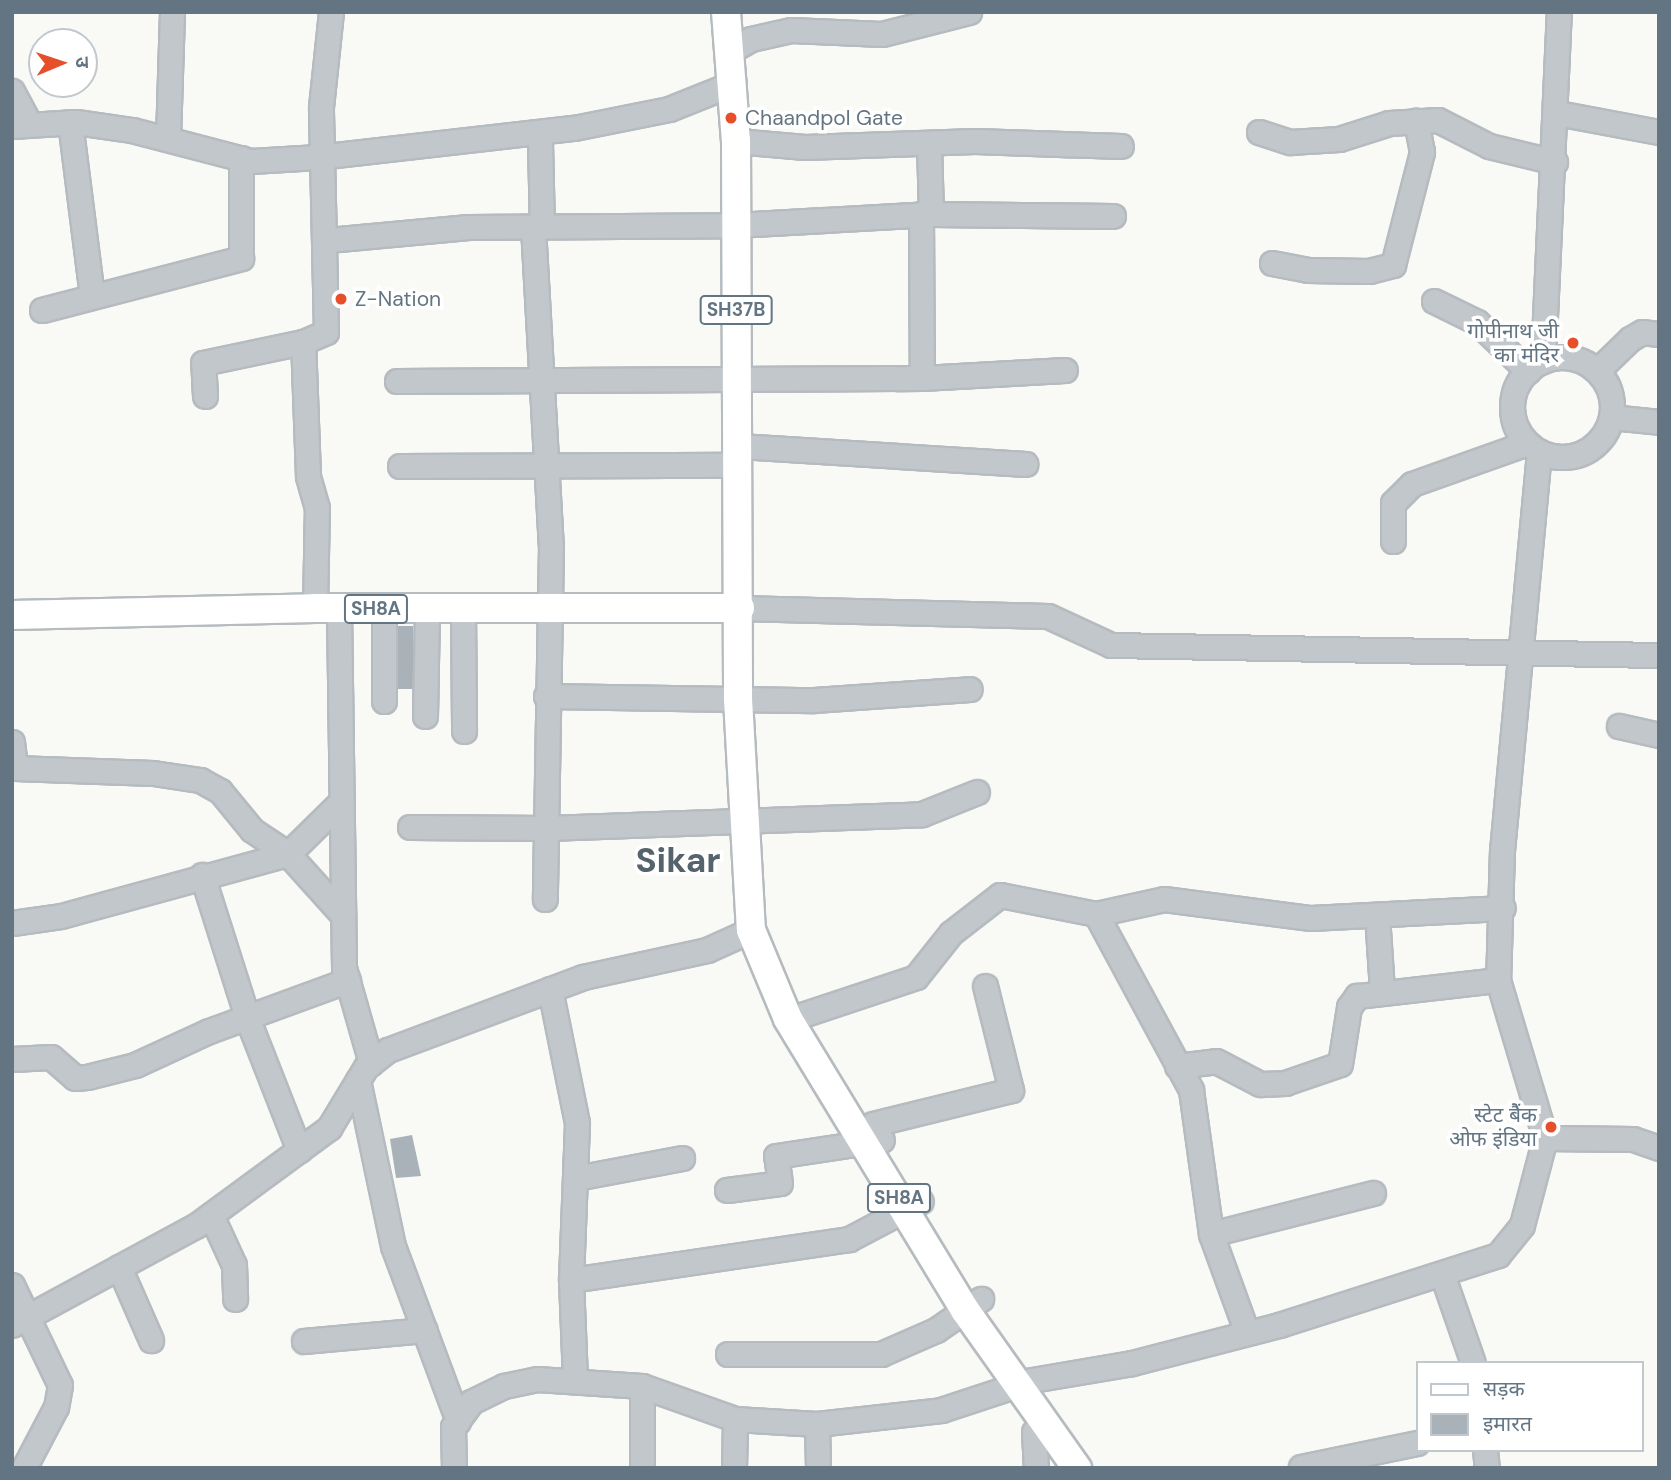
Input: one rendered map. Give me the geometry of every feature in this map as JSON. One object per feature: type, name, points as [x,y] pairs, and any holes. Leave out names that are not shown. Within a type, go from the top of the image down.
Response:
[{"type":"main road","name":"SH37B","points":[[726,12],[734,83],[736,141],[740,608]]},
{"type":"main road","name":"SH8A","points":[[12,615],[327,609],[740,608],[738,699],[751,930],[788,1019],[874,1136]]},
{"type":"main road","name":"SH8A","points":[[770,978],[802,1015],[913,1205],[1023,1382],[1037,1421],[1077,1468]]},
{"type":"street","points":[[169,139],[172,12]]},
{"type":"street","points":[[205,396],[203,363],[303,342],[326,332],[328,240],[321,107],[331,12]]},
{"type":"street","points":[[730,51],[751,39],[791,30],[882,34],[945,23],[969,12]]},
{"type":"street","points":[[458,1421],[471,1402],[504,1386],[575,1378],[642,1386],[735,1419],[817,1424],[941,1410],[1023,1382],[1132,1363],[1247,1333],[1442,1274],[1498,1255],[1522,1225],[1545,1138],[1497,980],[1503,908],[1502,849],[1524,651],[1533,448],[1512,412],[1514,394],[1536,366],[1555,162],[1559,12]]},
{"type":"street","points":[[12,91],[21,126],[70,122],[169,139],[241,159],[324,156],[574,128],[669,109],[734,83]]},
{"type":"street","points":[[1557,113],[1659,132]]},
{"type":"street","points":[[1259,132],[1290,142],[1327,140],[1416,121],[1438,120],[1489,146],[1555,162]]},
{"type":"street","points":[[1272,263],[1320,270],[1393,265],[1422,152],[1416,121]]},
{"type":"street","points":[[70,122],[92,296]]},
{"type":"street","points":[[736,141],[805,147],[929,144],[1121,146]]},
{"type":"street","points":[[540,142],[537,227],[544,466],[551,546],[546,696],[548,828],[545,899]]},
{"type":"street","points":[[922,379],[929,144]]},
{"type":"street","points":[[42,310],[241,258],[241,159]]},
{"type":"street","points":[[328,240],[468,227],[735,225],[926,214],[1113,216]]},
{"type":"street","points":[[1434,302],[1477,322],[1536,366]]},
{"type":"street","points":[[1597,370],[1630,339],[1642,332],[1659,334]]},
{"type":"street","points":[[303,342],[308,476],[317,508],[341,802],[343,915],[348,980],[365,1072],[385,1219],[458,1421],[454,1468]]},
{"type":"street","points":[[1393,541],[1393,503],[1412,484],[1533,448],[1563,457],[1586,452],[1598,442],[1611,417],[1612,398],[1597,370],[1566,357],[1536,366]]},
{"type":"street","points":[[397,381],[922,379],[1065,370]]},
{"type":"street","points":[[1611,417],[1659,422]]},
{"type":"street","points":[[400,466],[544,466],[739,456],[1025,464]]},
{"type":"street","points":[[740,608],[1048,616],[1111,645],[1659,655]]},
{"type":"street","points":[[384,609],[384,701]]},
{"type":"street","points":[[425,716],[427,609]]},
{"type":"street","points":[[463,609],[464,731]]},
{"type":"street","points":[[546,696],[852,699],[971,689]]},
{"type":"street","points":[[1619,726],[1659,735]]},
{"type":"street","points":[[12,742],[15,768],[153,773],[200,780],[220,791],[252,830],[288,854],[343,915]]},
{"type":"street","points":[[410,827],[548,828],[922,814],[977,792]]},
{"type":"street","points":[[12,923],[61,916],[202,875],[288,854],[341,802]]},
{"type":"street","points":[[202,875],[248,1020],[299,1150]]},
{"type":"street","points":[[802,1015],[916,977],[951,933],[1000,895],[1096,914],[1164,899],[1311,918],[1503,908]]},
{"type":"street","points":[[1096,914],[1191,1090],[1211,1234],[1247,1333]]},
{"type":"street","points":[[1377,915],[1382,991]]},
{"type":"street","points":[[19,1321],[211,1215],[329,1128],[365,1072],[388,1050],[550,989],[707,950],[751,930]]},
{"type":"street","points":[[12,1059],[51,1056],[75,1078],[86,1077],[135,1065],[209,1031],[248,1020],[348,980]]},
{"type":"street","points":[[1177,1066],[1216,1061],[1272,1085],[1325,1072],[1340,1064],[1344,1055],[1353,1000],[1382,991],[1497,980]]},
{"type":"street","points":[[727,1191],[780,1183],[776,1156],[874,1136],[1011,1090],[985,986]]},
{"type":"street","points":[[550,989],[577,1124],[571,1280],[575,1378]]},
{"type":"street","points":[[1545,1138],[1633,1139],[1659,1148]]},
{"type":"street","points":[[576,1178],[682,1158]]},
{"type":"street","points":[[1211,1234],[1373,1193]]},
{"type":"street","points":[[571,1280],[849,1239],[913,1205]]},
{"type":"street","points":[[211,1215],[234,1265],[235,1299]]},
{"type":"street","points":[[119,1267],[151,1340]]},
{"type":"street","points":[[1442,1274],[1472,1361]]},
{"type":"street","points":[[12,1285],[19,1321],[60,1385],[56,1408],[24,1468]]},
{"type":"street","points":[[728,1354],[881,1354],[936,1330],[973,1304]]},
{"type":"street","points":[[304,1341],[424,1330]]},
{"type":"street","points":[[642,1386],[642,1468]]},
{"type":"street","points":[[734,1468],[735,1419]]},
{"type":"street","points":[[1036,1468],[1037,1421]]},
{"type":"street","points":[[817,1424],[818,1468]]},
{"type":"street","points":[[1301,1468],[1416,1443]]},
{"type":"building","points":[[398,626],[413,626],[413,689],[398,689]]},
{"type":"building","points":[[412,1135],[421,1176],[396,1178],[390,1139]]},
{"type":"place","name":"Chaandpol Gate","points":[[731,118]]},
{"type":"place","name":"Z-Nation","points":[[341,299]]},
{"type":"place","name":"गोपीनाथ जी का मंदिर","points":[[1573,343]]},
{"type":"place","name":"स्टेट बेैंक ओफ इंडिया","points":[[1551,1127]]},
{"type":"district","name":"Sikar","points":[[678,860]]}]
